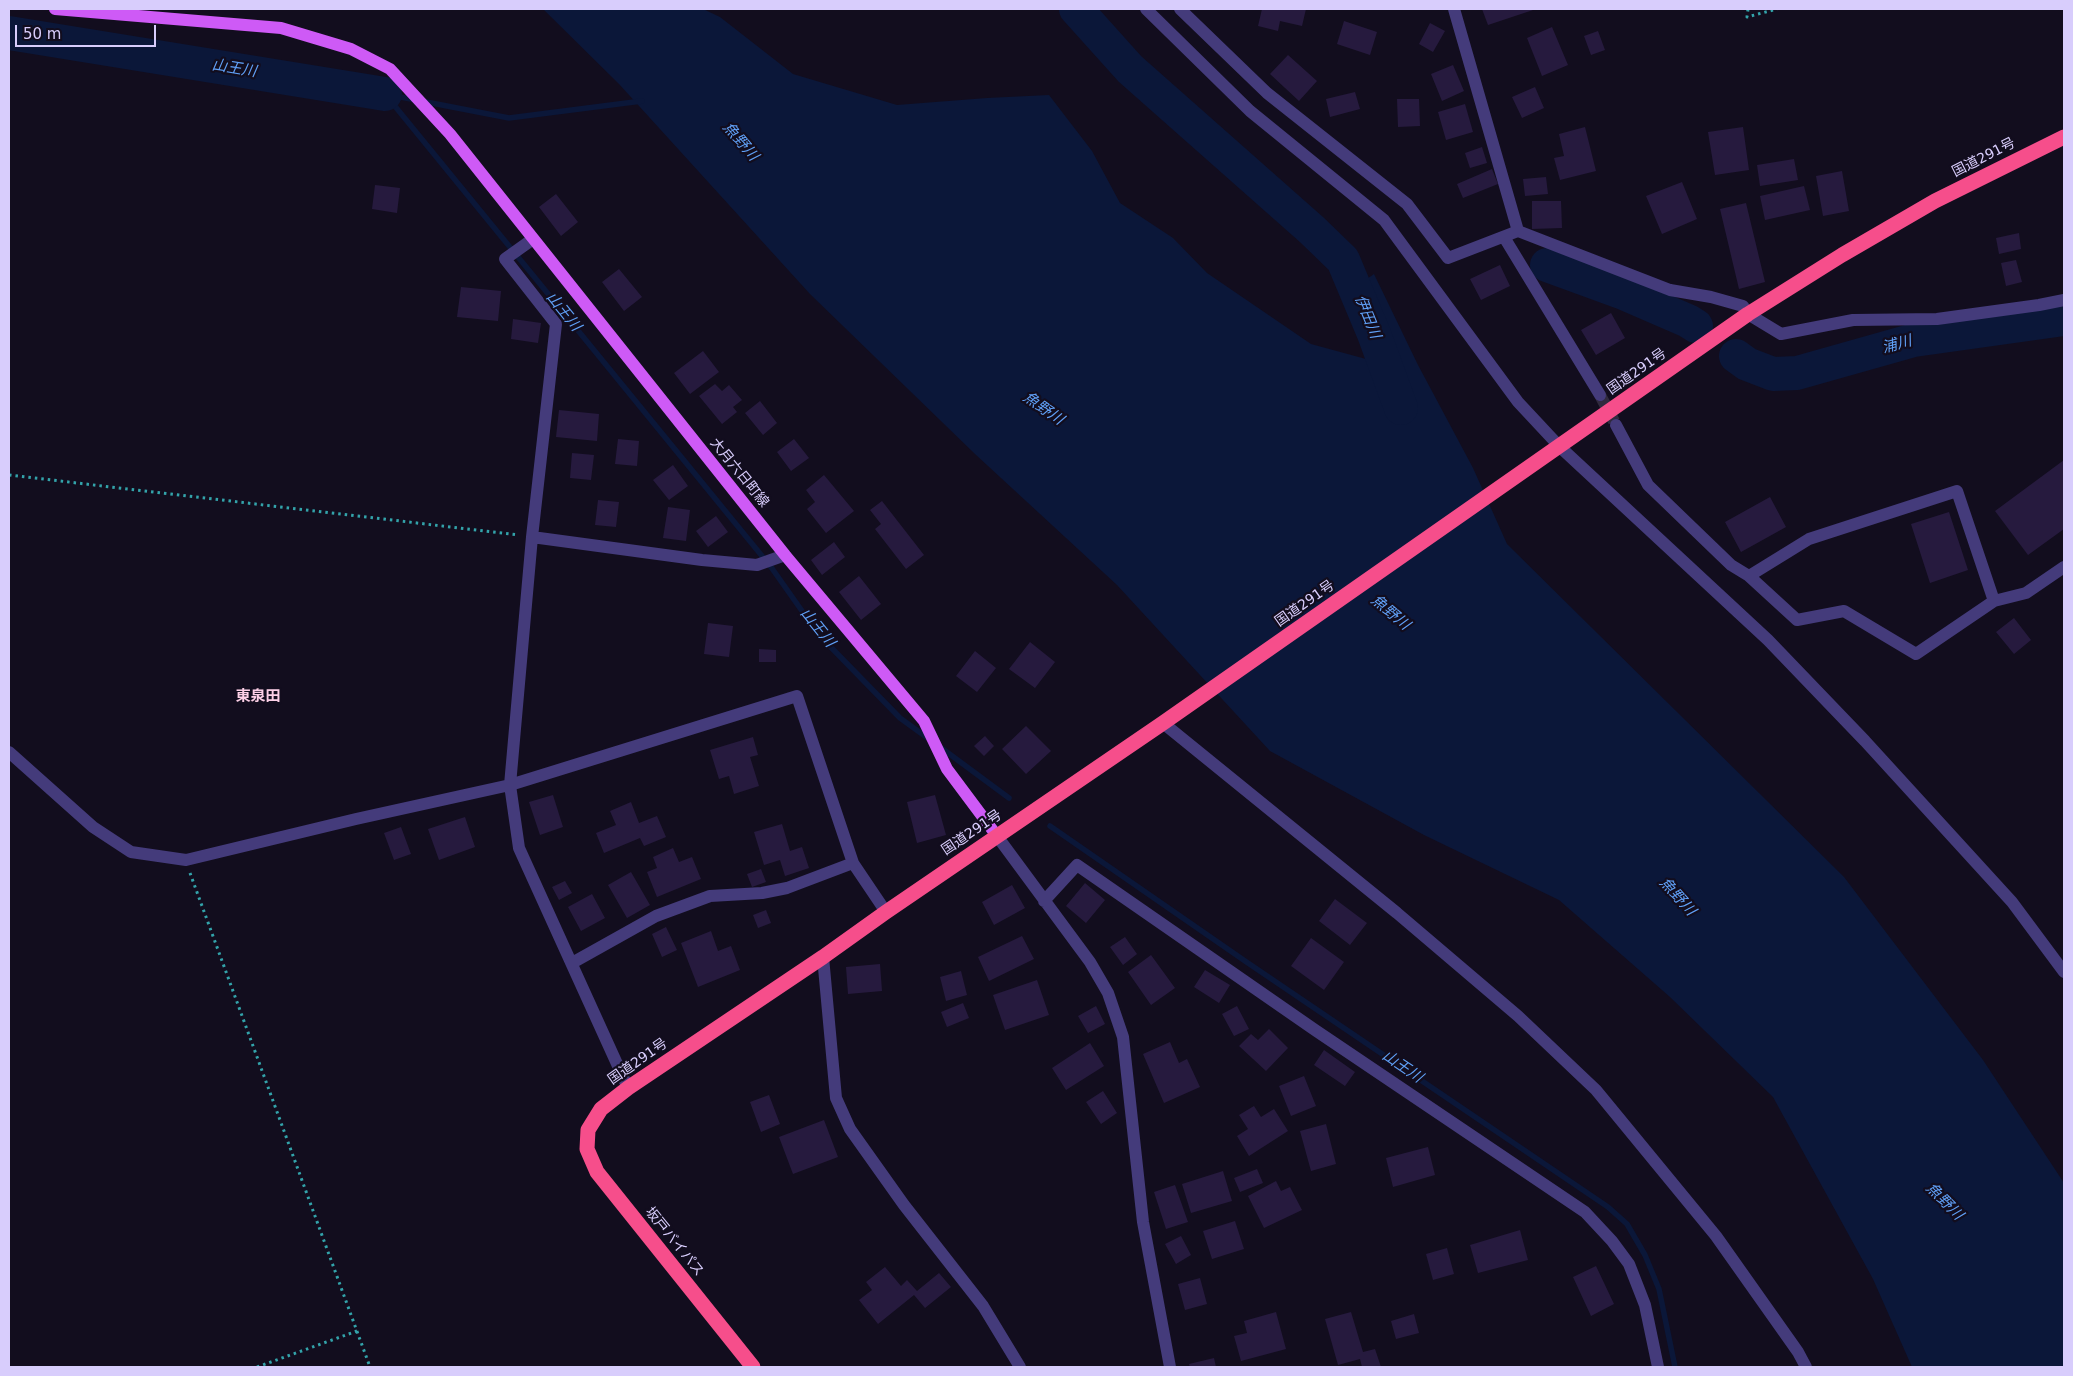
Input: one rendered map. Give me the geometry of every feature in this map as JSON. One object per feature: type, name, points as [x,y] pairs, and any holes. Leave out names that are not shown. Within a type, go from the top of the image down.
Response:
[{"type":"highway","name":"国道291号","points":[[588,1130],[601,1109],[628,1088],[823,957],[1167,720],[1748,314],[1842,255],[1935,201],[2064,137]]},
{"type":"highway","name":"坂戸バイパス","points":[[588,1130],[587,1149],[597,1172],[753,1367]]},
{"type":"main road","name":"大月六日町線","points":[[55,9],[281,28],[351,49],[390,69],[450,134],[785,554],[924,722],[947,769],[997,836]]},
{"type":"street","points":[[1146,9],[1250,111],[1384,220],[1518,402],[1560,447],[1768,640],[1865,741],[2012,902],[2064,972]]},
{"type":"street","points":[[1180,9],[1268,92],[1407,204],[1448,258],[1518,231],[1670,290],[1711,297],[1742,306],[1748,314],[1781,334],[1853,320],[1936,319],[2064,300]]},
{"type":"street","points":[[1454,9],[1518,231]]},
{"type":"street","points":[[1504,237],[1600,395]]},
{"type":"street","points":[[533,239],[504,259],[556,324],[532,537],[510,786],[519,848],[628,1088]]},
{"type":"street","points":[[1616,424],[1648,485],[1731,565],[1749,576],[1797,620],[1844,611],[1916,654],[1994,601],[2026,593],[2064,567]]},
{"type":"street","points":[[1749,576],[1809,539],[1957,491],[1994,601]]},
{"type":"street","points":[[532,537],[702,560],[757,565],[785,554]]},
{"type":"street","points":[[9,752],[93,827],[131,852],[186,860],[356,819],[510,786],[797,696],[853,863],[886,912]]},
{"type":"street","points":[[1167,720],[1518,1016],[1596,1090],[1716,1236],[1806,1367]]},
{"type":"street","points":[[997,836],[1090,962],[1108,993],[1124,1037],[1143,1222],[1170,1367]]},
{"type":"street","points":[[572,962],[656,916],[710,896],[762,893],[787,888],[853,863]]},
{"type":"street","points":[[1044,901],[1077,865],[1315,1030],[1586,1212],[1630,1264],[1645,1305],[1658,1367]]},
{"type":"street","points":[[823,957],[836,1098],[850,1129],[904,1205],[983,1306],[1020,1367]]},
{"type":"path","points":[[1748,9],[1748,17],[1777,9]]},
{"type":"path","points":[[9,475],[532,537]]},
{"type":"path","points":[[186,860],[370,1367]]},
{"type":"path","points":[[257,1367],[357,1331]]},
{"type":"water","name":"魚野川","points":[[543,9],[703,9],[720,17],[793,74],[897,105],[1049,95],[1092,151],[1120,203],[1173,238],[1207,273],[1311,344],[1399,368],[1364,281],[1374,274],[1418,365],[1473,468],[1507,544],[1844,877],[1983,1060],[2064,1183],[2064,1367],[1912,1367],[1873,1279],[1773,1097],[1670,997],[1559,900],[1424,835],[1270,751],[1117,585],[975,454],[810,294],[619,84]]},
{"type":"building","points":[[1262,9],[1306,9],[1302,26],[1280,21],[1278,31],[1258,26]]},
{"type":"building","points":[[1482,9],[1536,9],[1488,25]]},
{"type":"building","points":[[1344,21],[1377,32],[1370,55],[1337,44]]},
{"type":"building","points":[[1430,23],[1445,31],[1433,52],[1419,44]]},
{"type":"building","points":[[1552,27],[1568,65],[1542,76],[1527,38]]},
{"type":"building","points":[[1598,31],[1605,50],[1591,55],[1584,36]]},
{"type":"building","points":[[1288,55],[1317,81],[1299,101],[1270,74]]},
{"type":"building","points":[[1453,65],[1464,91],[1442,101],[1431,74]]},
{"type":"building","points":[[1535,87],[1544,108],[1522,118],[1512,97]]},
{"type":"building","points":[[1355,92],[1360,109],[1330,117],[1326,99]]},
{"type":"building","points":[[1397,99],[1419,99],[1420,126],[1398,127]]},
{"type":"building","points":[[1465,104],[1473,132],[1446,140],[1438,112]]},
{"type":"building","points":[[1585,127],[1596,171],[1560,180],[1554,158],[1564,156],[1559,134]]},
{"type":"building","points":[[1743,127],[1749,170],[1715,175],[1708,132]]},
{"type":"building","points":[[1482,147],[1487,163],[1470,168],[1465,153]]},
{"type":"building","points":[[1794,159],[1798,180],[1760,186],[1757,165]]},
{"type":"building","points":[[1492,169],[1498,184],[1463,198],[1457,184]]},
{"type":"building","points":[[1842,171],[1849,211],[1823,216],[1816,176]]},
{"type":"building","points":[[1546,177],[1548,194],[1525,196],[1523,179]]},
{"type":"building","points":[[1682,182],[1697,219],[1662,234],[1646,196]]},
{"type":"building","points":[[375,185],[400,188],[397,213],[372,209]]},
{"type":"building","points":[[1804,186],[1810,210],[1765,220],[1760,196]]},
{"type":"building","points":[[556,194],[578,222],[561,236],[539,207]]},
{"type":"building","points":[[1532,201],[1561,201],[1562,228],[1532,229]]},
{"type":"building","points":[[1746,203],[1765,282],[1739,289],[1720,209]]},
{"type":"building","points":[[2019,233],[2021,249],[1999,254],[1996,238]]},
{"type":"building","points":[[2016,260],[2022,282],[2006,286],[2001,263]]},
{"type":"building","points":[[1500,265],[1510,286],[1481,300],[1470,279]]},
{"type":"building","points":[[619,269],[642,297],[624,311],[602,282]]},
{"type":"building","points":[[461,287],[501,291],[498,321],[457,317]]},
{"type":"building","points":[[1611,313],[1625,338],[1596,355],[1581,330]]},
{"type":"building","points":[[513,319],[541,323],[538,343],[511,339]]},
{"type":"building","points":[[703,351],[719,372],[690,394],[674,373]]},
{"type":"building","points":[[715,384],[722,391],[729,385],[742,400],[733,407],[737,412],[722,424],[699,396]]},
{"type":"building","points":[[760,401],[777,423],[763,435],[745,413]]},
{"type":"building","points":[[559,410],[599,414],[597,441],[556,437]]},
{"type":"building","points":[[618,439],[639,441],[637,466],[615,464]]},
{"type":"building","points":[[794,439],[809,458],[791,471],[777,452]]},
{"type":"building","points":[[572,453],[594,455],[591,480],[570,478]]},
{"type":"building","points":[[2064,460],[2064,529],[2028,555],[1995,511]]},
{"type":"building","points":[[673,465],[688,486],[669,500],[653,480]]},
{"type":"building","points":[[824,475],[854,511],[826,533],[807,509],[815,502],[806,490]]},
{"type":"building","points":[[1770,497],[1786,527],[1741,552],[1725,522]]},
{"type":"building","points":[[598,500],[619,502],[616,527],[595,525]]},
{"type":"building","points":[[882,501],[924,555],[906,569],[875,529],[881,524],[870,510]]},
{"type":"building","points":[[668,507],[690,510],[686,541],[663,538]]},
{"type":"building","points":[[1949,512],[1968,570],[1930,583],[1911,524]]},
{"type":"building","points":[[716,516],[728,532],[708,547],[696,531]]},
{"type":"building","points":[[834,542],[845,557],[822,575],[811,560]]},
{"type":"building","points":[[859,576],[881,604],[861,620],[839,592]]},
{"type":"building","points":[[2014,618],[2031,640],[2014,654],[1996,632]]},
{"type":"building","points":[[708,623],[733,626],[729,657],[704,654]]},
{"type":"building","points":[[1030,642],[1055,662],[1035,688],[1009,669]]},
{"type":"building","points":[[759,649],[776,650],[776,662],[759,662]]},
{"type":"building","points":[[975,651],[996,668],[977,692],[956,676]]},
{"type":"building","points":[[1026,726],[1051,751],[1026,774],[1002,749]]},
{"type":"building","points":[[985,736],[994,746],[984,756],[974,746]]},
{"type":"building","points":[[753,737],[758,755],[750,757],[759,786],[734,794],[729,776],[719,779],[710,750]]},
{"type":"building","points":[[553,795],[563,827],[540,835],[529,802]]},
{"type":"building","points":[[935,795],[946,835],[917,843],[907,802]]},
{"type":"building","points":[[631,802],[639,823],[657,816],[666,837],[644,846],[640,838],[604,853],[596,833],[616,825],[610,811]]},
{"type":"building","points":[[465,817],[475,847],[439,860],[428,829]]},
{"type":"building","points":[[782,824],[790,851],[802,847],[809,868],[785,876],[780,860],[764,865],[754,832]]},
{"type":"building","points":[[401,827],[411,854],[394,860],[384,833]]},
{"type":"building","points":[[673,848],[679,862],[692,857],[701,879],[657,897],[647,872],[657,868],[653,857]]},
{"type":"building","points":[[761,869],[766,882],[752,887],[747,874]]},
{"type":"building","points":[[631,872],[650,905],[627,918],[608,885]]},
{"type":"building","points":[[565,881],[572,893],[559,900],[552,887]]},
{"type":"building","points":[[1085,883],[1105,900],[1086,923],[1066,906]]},
{"type":"building","points":[[1012,885],[1025,908],[994,925],[982,902]]},
{"type":"building","points":[[592,894],[605,918],[581,931],[568,907]]},
{"type":"building","points":[[1335,899],[1367,923],[1350,945],[1319,921]]},
{"type":"building","points":[[766,910],[771,923],[758,928],[753,915]]},
{"type":"building","points":[[666,927],[677,950],[662,957],[652,934]]},
{"type":"building","points":[[711,931],[718,951],[731,946],[740,970],[698,987],[681,943]]},
{"type":"building","points":[[1022,936],[1034,959],[989,981],[978,957]]},
{"type":"building","points":[[1125,937],[1137,954],[1123,965],[1110,947]]},
{"type":"building","points":[[1311,938],[1344,962],[1324,990],[1291,966]]},
{"type":"building","points":[[1151,955],[1175,988],[1151,1005],[1128,972]]},
{"type":"building","points":[[880,964],[882,991],[848,994],[846,967]]},
{"type":"building","points":[[1205,970],[1230,985],[1219,1003],[1194,987]]},
{"type":"building","points":[[961,971],[967,995],[946,1001],[940,977]]},
{"type":"building","points":[[1037,980],[1049,1015],[1005,1030],[993,995]]},
{"type":"building","points":[[963,1003],[969,1018],[947,1027],[941,1012]]},
{"type":"building","points":[[1096,1006],[1105,1024],[1088,1033],[1078,1016]]},
{"type":"building","points":[[1237,1006],[1249,1029],[1234,1036],[1222,1014]]},
{"type":"building","points":[[1269,1029],[1288,1048],[1266,1071],[1239,1046],[1251,1034],[1258,1040]]},
{"type":"building","points":[[1170,1042],[1179,1063],[1187,1059],[1200,1087],[1164,1103],[1143,1054]]},
{"type":"building","points":[[1090,1043],[1104,1066],[1066,1090],[1052,1068]]},
{"type":"building","points":[[1324,1050],[1355,1072],[1345,1086],[1314,1065]]},
{"type":"building","points":[[1304,1076],[1316,1106],[1291,1116],[1279,1086]]},
{"type":"building","points":[[1103,1091],[1117,1113],[1101,1124],[1086,1102]]},
{"type":"building","points":[[769,1095],[780,1124],[761,1132],[750,1102]]},
{"type":"building","points":[[1254,1106],[1261,1117],[1274,1109],[1288,1131],[1249,1156],[1237,1136],[1248,1129],[1239,1115]]},
{"type":"building","points":[[824,1120],[838,1157],[793,1174],[779,1137]]},
{"type":"building","points":[[1326,1124],[1336,1164],[1311,1171],[1300,1131]]},
{"type":"building","points":[[1428,1147],[1435,1175],[1393,1187],[1386,1158]]},
{"type":"building","points":[[1257,1169],[1263,1183],[1240,1192],[1234,1178]]},
{"type":"building","points":[[1223,1171],[1232,1201],[1191,1213],[1182,1184]]},
{"type":"building","points":[[1276,1181],[1281,1191],[1290,1187],[1302,1210],[1264,1228],[1248,1196]]},
{"type":"building","points":[[1175,1185],[1188,1222],[1166,1229],[1154,1192]]},
{"type":"building","points":[[1235,1221],[1244,1249],[1212,1259],[1203,1231]]},
{"type":"building","points":[[1520,1230],[1528,1260],[1478,1273],[1470,1245]]},
{"type":"building","points":[[1181,1236],[1191,1255],[1176,1264],[1165,1244]]},
{"type":"building","points":[[1447,1248],[1454,1274],[1433,1280],[1426,1254]]},
{"type":"building","points":[[1596,1266],[1614,1304],[1591,1316],[1573,1277]]},
{"type":"building","points":[[885,1267],[901,1286],[907,1280],[917,1291],[939,1273],[951,1287],[925,1308],[914,1295],[878,1324],[859,1300],[872,1290],[866,1282]]},
{"type":"building","points":[[1200,1278],[1207,1304],[1185,1310],[1178,1284]]},
{"type":"building","points":[[1276,1312],[1286,1349],[1241,1361],[1234,1336],[1247,1333],[1244,1321]]},
{"type":"building","points":[[1351,1312],[1363,1352],[1375,1349],[1381,1367],[1362,1367],[1360,1359],[1338,1365],[1325,1319]]},
{"type":"building","points":[[1414,1314],[1419,1333],[1396,1339],[1391,1321]]},
{"type":"building","points":[[1214,1358],[1216,1367],[1190,1367],[1189,1364]]},
{"type":"waterway","name":"伊田川","points":[[1076,9],[1130,69],[1312,230],[1343,260],[1374,334],[1401,408]]},
{"type":"waterway","name":"山王川","points":[[9,33],[385,94]]},
{"type":"waterway","name":"山王川","points":[[385,94],[771,567],[819,635],[900,718],[929,739]]},
{"type":"waterway","points":[[385,94],[509,118],[642,101]]},
{"type":"waterway","name":"浦川","points":[[1547,265],[1621,292],[1696,326]]},
{"type":"waterway","name":"浦川","points":[[1736,356],[1747,364],[1773,374],[1797,373],[1914,340],[2064,319]]},
{"type":"waterway","name":"山王川","points":[[940,747],[1009,798]]},
{"type":"waterway","name":"山王川","points":[[1050,826],[1245,961],[1608,1207],[1627,1224],[1645,1255],[1659,1289],[1675,1367]]},
{"type":"tunnel","points":[[1600,395],[1616,425]]},
{"type":"district","name":"東泉田","points":[[258,697]]}]
